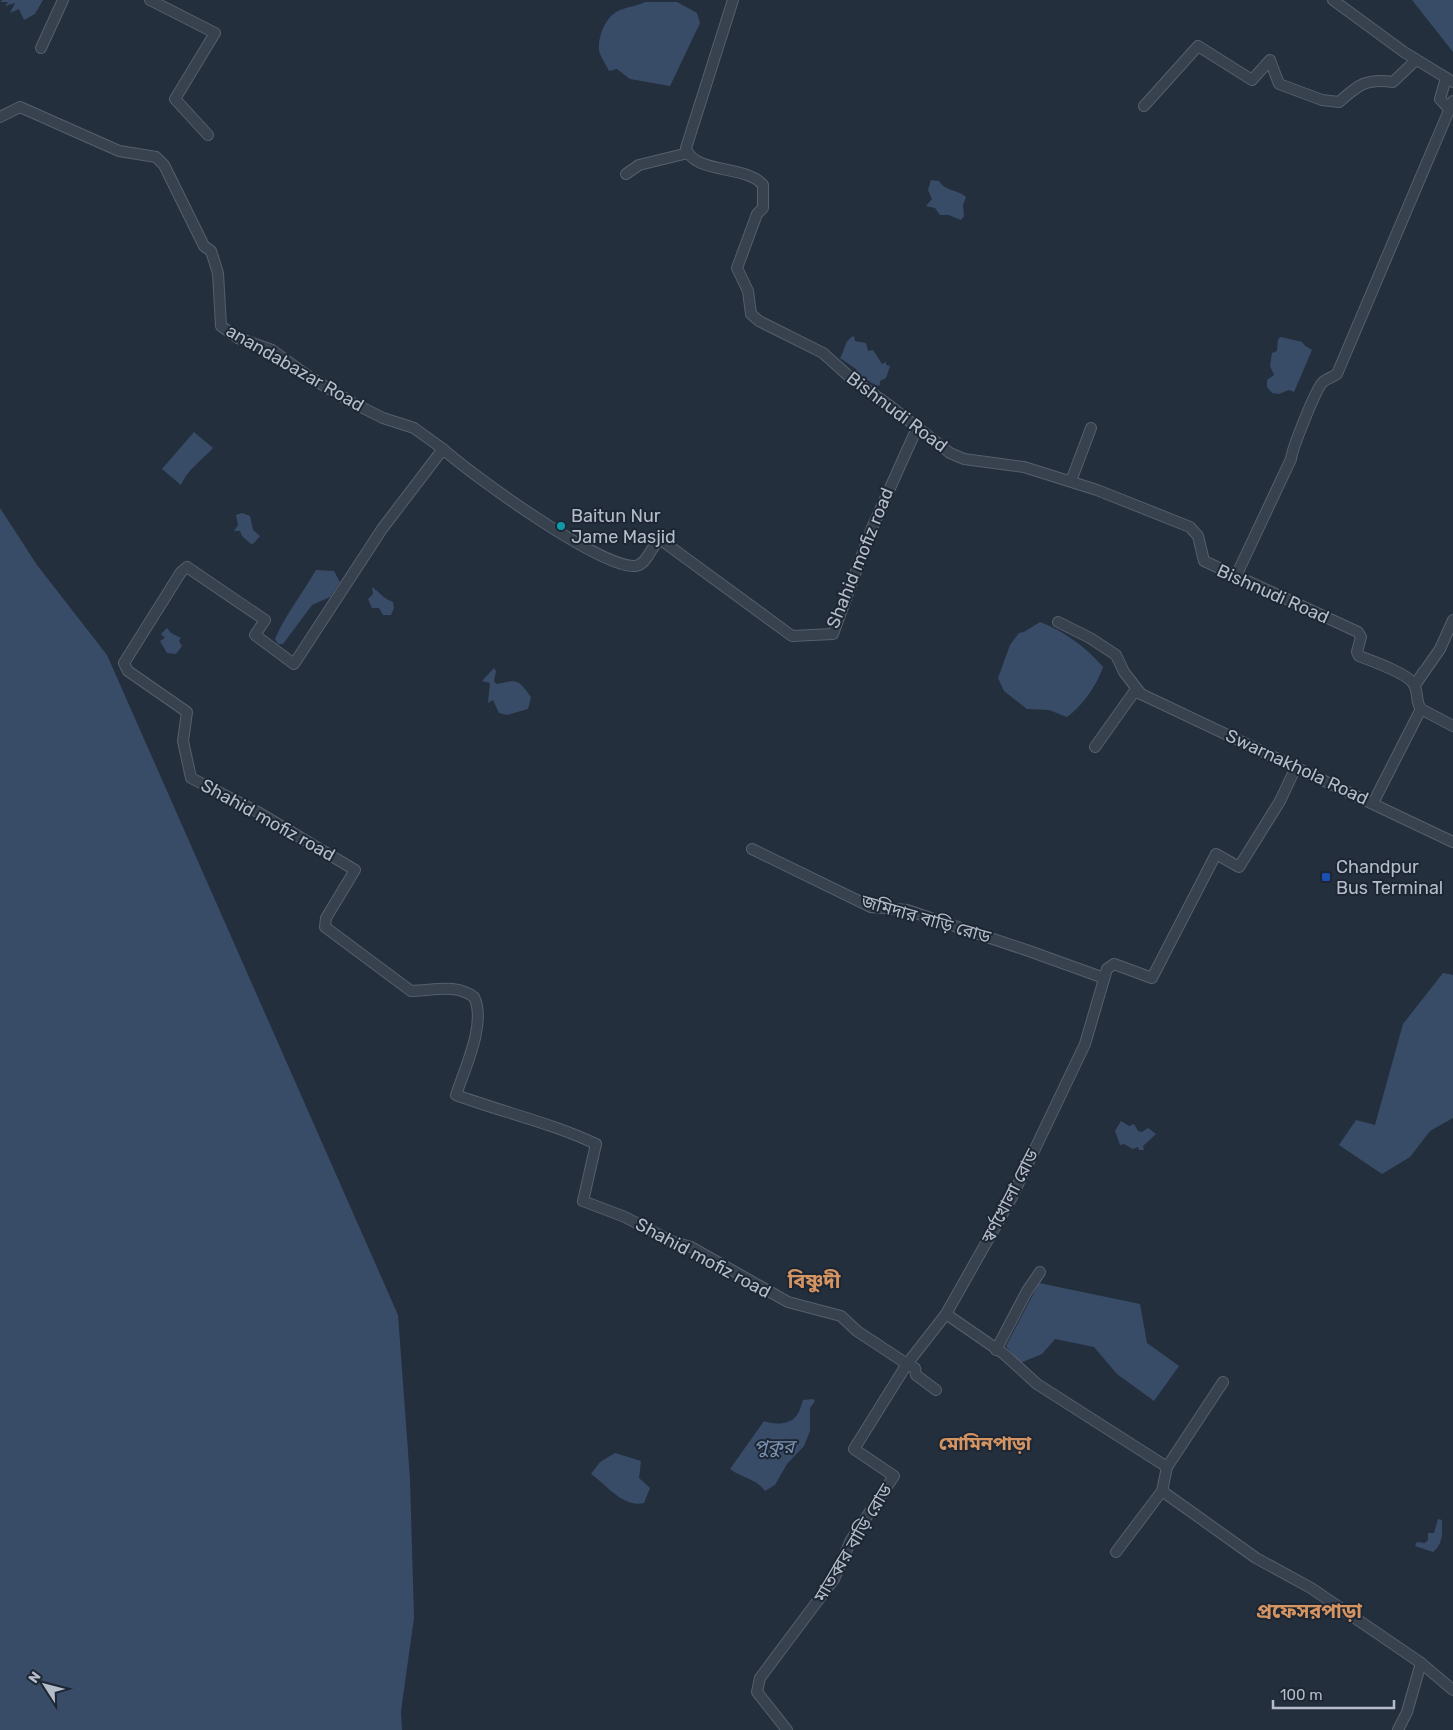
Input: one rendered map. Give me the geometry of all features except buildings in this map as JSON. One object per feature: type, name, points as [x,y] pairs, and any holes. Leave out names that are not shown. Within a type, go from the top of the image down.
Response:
[{"type":"street","points":[[41,48],[62,0]]},
{"type":"street","points":[[150,0],[215,33],[175,99],[208,135]]},
{"type":"street","points":[[626,174],[639,165],[688,153],[686,148],[733,0]]},
{"type":"street","points":[[1236,576],[1291,459],[1292,450],[1300,437],[1313,398],[1323,382],[1337,374],[1451,105],[1440,99],[1450,80],[1416,60],[1333,0]]},
{"type":"street","points":[[1144,106],[1198,46],[1252,80],[1270,60],[1279,84],[1322,100],[1339,102],[1366,81],[1392,82],[1416,60]]},
{"type":"street","name":"anandabazar Road","points":[[0,117],[20,107],[119,151],[156,157],[164,165],[204,246],[212,251],[218,273],[221,326],[238,338],[272,350],[311,378],[353,403],[383,418],[414,428],[443,450]]},
{"type":"street","name":"Bishnudi Road","points":[[688,153],[695,160],[760,180],[764,185],[763,208],[757,214],[737,268],[748,291],[752,314],[759,321],[823,353],[853,380],[950,453],[964,459],[1024,467],[1097,490],[1190,527],[1198,536],[1204,561],[1358,632],[1361,637],[1357,652],[1360,656],[1410,679],[1415,685]]},
{"type":"street","name":"Shahid mofiz road","points":[[908,1364],[857,1331],[841,1316],[788,1302],[691,1247],[671,1241],[625,1217],[584,1201],[596,1144],[456,1095],[472,1054],[476,1018],[474,997],[461,990],[450,988],[411,991],[325,927],[326,918],[355,870],[256,811],[190,778],[183,741],[187,712],[128,671],[124,663],[180,572],[187,567],[265,620],[255,635],[294,664],[360,560],[443,450],[512,501],[592,551],[620,563],[635,566],[642,563],[657,542],[661,540],[792,636],[833,634],[872,528],[917,428]]},
{"type":"street","points":[[1071,482],[1091,428]]},
{"type":"street","points":[[1415,685],[1440,649],[1453,620]]},
{"type":"street","points":[[1058,622],[1090,638],[1116,655],[1124,672],[1141,694]]},
{"type":"street","points":[[1424,671],[1415,685],[1417,700],[1422,709],[1453,726]]},
{"type":"street","points":[[1095,747],[1134,692],[1141,694]]},
{"type":"street","name":"Swarnakhola Road","points":[[1141,694],[1453,842]]},
{"type":"street","points":[[1373,803],[1422,709]]},
{"type":"street","points":[[1104,978],[1107,969],[1114,964],[1152,978],[1216,854],[1239,867],[1280,801],[1296,767]]},
{"type":"street","name":"জমিদার বাড়ি রোড","points":[[752,849],[871,907],[907,910],[1104,978]]},
{"type":"street","name":"স্বর্ণখোলা রোড","points":[[908,1364],[946,1314],[1012,1197],[1026,1163],[1058,1102],[1085,1044],[1104,978]]},
{"type":"street","points":[[996,1350],[1027,1291],[1040,1272]]},
{"type":"street","points":[[946,1314],[1004,1354],[1038,1384],[1167,1467]]},
{"type":"street","points":[[908,1364],[915,1368],[916,1375],[936,1390]]},
{"type":"street","name":"মাতব্বর বাড়ি রোড","points":[[787,1730],[757,1692],[760,1678],[834,1579],[851,1540],[894,1476],[854,1449],[908,1364]]},
{"type":"street","points":[[1116,1552],[1162,1491],[1167,1467],[1223,1382]]},
{"type":"street","points":[[1162,1491],[1256,1558],[1311,1588],[1421,1663],[1453,1690]]},
{"type":"street","points":[[1398,1730],[1407,1712],[1421,1663]]},
{"type":"water","points":[[2,0],[43,0],[35,14],[24,20],[19,9],[10,13],[15,3],[5,6],[8,2],[1,2]]},
{"type":"water","points":[[1412,0],[1453,0],[1453,52]]},
{"type":"water","points":[[645,2],[677,2],[697,13],[700,23],[670,86],[630,79],[617,69],[609,71],[599,50],[602,31],[612,15],[617,11]]},
{"type":"water","points":[[931,180],[939,181],[948,189],[966,197],[963,205],[964,216],[961,220],[949,215],[940,215],[935,208],[926,206],[932,199],[928,190]]},
{"type":"water","points":[[854,336],[855,341],[866,343],[868,351],[873,350],[882,364],[886,362],[886,365],[890,366],[886,378],[880,381],[880,385],[877,386],[857,374],[856,369],[840,358],[846,343]]},
{"type":"water","points":[[1281,337],[1302,342],[1312,350],[1294,392],[1289,390],[1279,394],[1272,393],[1267,387],[1267,380],[1274,375],[1270,366],[1272,353],[1277,351],[1278,339]]},
{"type":"water","points":[[194,432],[213,448],[191,470],[181,485],[162,469]]},
{"type":"water","points":[[0,508],[37,565],[107,655],[398,1315],[410,1479],[414,1618],[401,1711],[402,1730],[0,1730]]},
{"type":"water","points":[[242,513],[250,516],[253,530],[260,536],[254,543],[251,544],[242,536],[240,531],[234,531],[238,525],[236,515]]},
{"type":"water","points":[[316,570],[334,571],[340,582],[330,597],[312,605],[283,644],[278,644],[275,639],[279,630]]},
{"type":"water","points":[[372,587],[383,597],[393,602],[394,608],[391,615],[383,615],[379,608],[372,608],[368,599],[373,594]]},
{"type":"water","points":[[1040,622],[1074,640],[1103,667],[1089,694],[1079,707],[1067,717],[1049,710],[1027,709],[1004,691],[998,678],[1010,645],[1019,633]]},
{"type":"water","points":[[167,628],[171,633],[181,638],[179,641],[182,646],[176,654],[167,653],[160,641],[165,638],[161,634]]},
{"type":"water","points":[[494,668],[496,671],[494,681],[496,684],[513,681],[523,686],[531,697],[528,709],[507,715],[499,713],[493,700],[488,703],[490,683],[482,681]]},
{"type":"water","points":[[1443,973],[1453,975],[1453,1118],[1430,1131],[1410,1157],[1382,1174],[1339,1145],[1356,1120],[1375,1125],[1403,1024]]},
{"type":"water","points":[[1121,1121],[1129,1126],[1134,1124],[1138,1131],[1142,1132],[1148,1128],[1156,1134],[1143,1146],[1144,1150],[1139,1150],[1138,1147],[1133,1149],[1124,1144],[1120,1145],[1115,1131]]},
{"type":"water","points":[[1039,1283],[1140,1304],[1147,1343],[1179,1366],[1154,1401],[1117,1374],[1094,1347],[1055,1339],[1042,1354],[1020,1363],[1006,1346]]},
{"type":"water","name":"পুকুর","points":[[813,1399],[815,1401],[810,1408],[810,1431],[804,1446],[787,1464],[775,1485],[765,1491],[754,1481],[730,1469],[764,1421],[777,1423],[791,1421],[798,1413],[803,1400]]},
{"type":"water","points":[[615,1453],[641,1461],[639,1478],[650,1488],[644,1503],[636,1504],[622,1499],[591,1474],[600,1462]]},
{"type":"water","points":[[1438,1519],[1442,1520],[1442,1533],[1441,1541],[1437,1548],[1433,1552],[1415,1546],[1417,1542],[1425,1543],[1428,1540],[1428,1533],[1434,1533]]},
{"type":"place","name":"Baitun Nur Jame Masjid","points":[[561,526]]},
{"type":"place","name":"Chandpur Bus Terminal","points":[[1326,877]]},
{"type":"district","name":"বিষ্ণুদী","points":[[814,1281]]},
{"type":"district","name":"মোমিনপাড়া","points":[[985,1443]]},
{"type":"district","name":"প্রফেসরপাড়া","points":[[1309,1611]]}]
